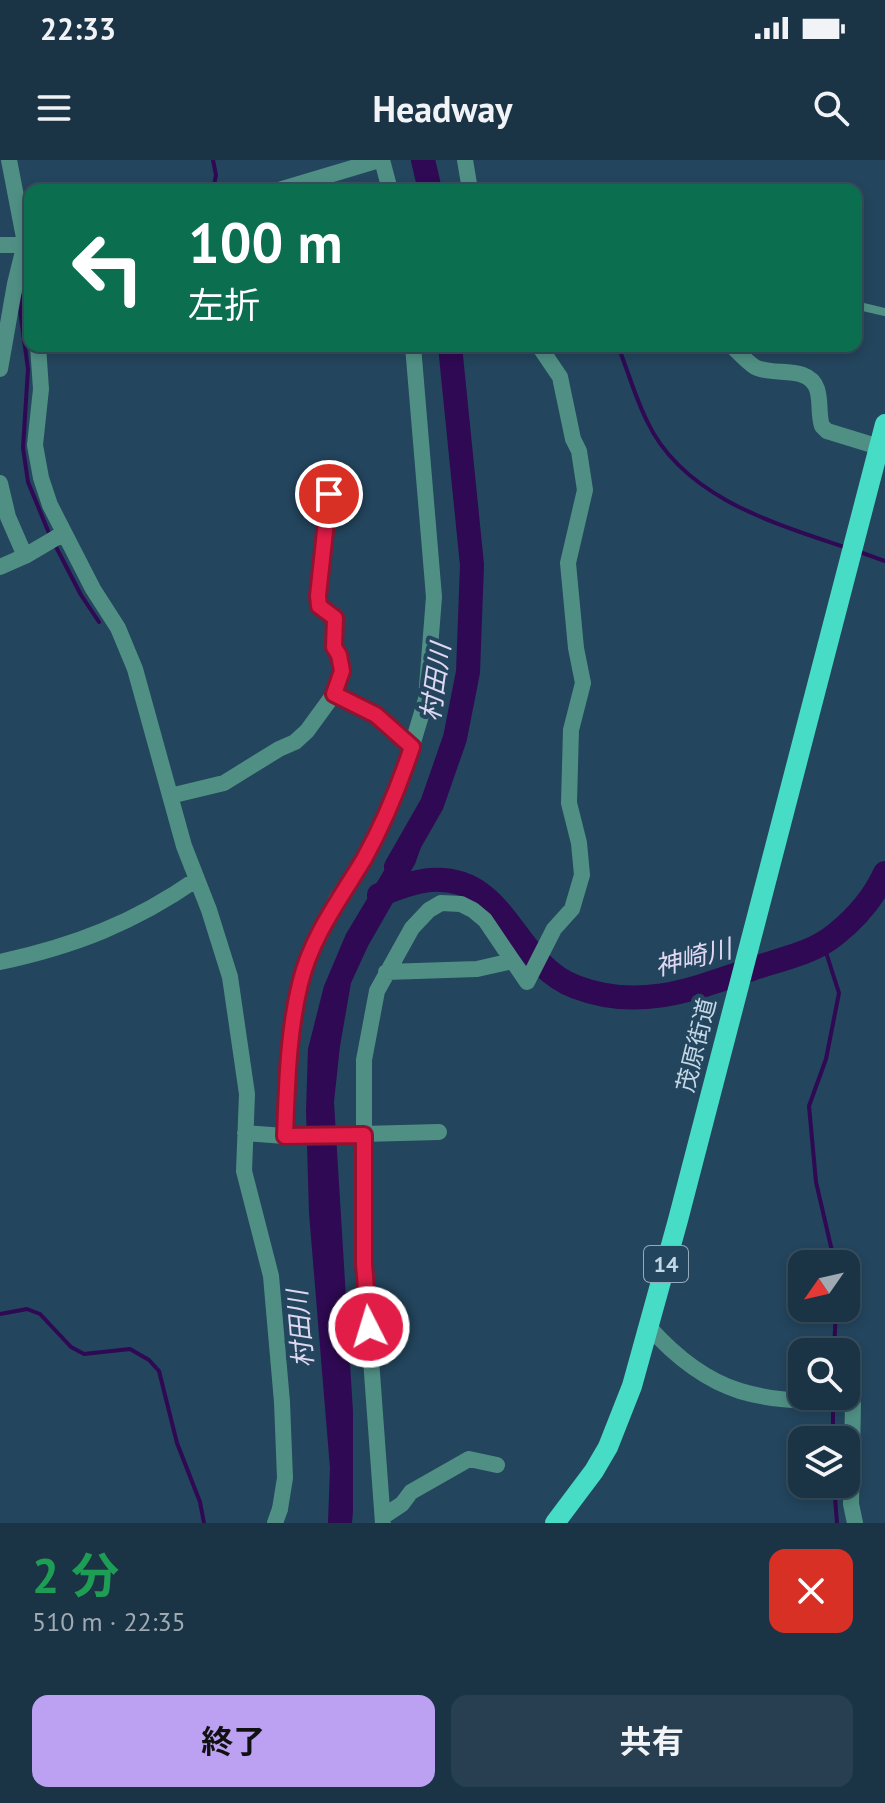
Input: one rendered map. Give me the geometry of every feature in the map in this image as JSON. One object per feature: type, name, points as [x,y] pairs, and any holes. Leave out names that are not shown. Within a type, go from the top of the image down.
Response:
[{"type":"main road","name":"茂原街道","points":[[555,1523],[608,1447],[632,1386],[885,424]]},
{"type":"street","points":[[9,160],[24,226]]},
{"type":"street","points":[[299,184],[380,160],[388,184]]},
{"type":"street","points":[[465,160],[469,184]]},
{"type":"street","points":[[0,245],[24,244]]},
{"type":"street","points":[[0,369],[15,284],[24,256]]},
{"type":"street","points":[[38,352],[41,389],[35,445],[41,478],[64,533],[124,642],[135,669],[170,796],[230,977],[247,1094],[244,1171],[272,1291],[285,1478],[278,1516]]},
{"type":"street","points":[[285,1136],[289,1049],[300,982],[336,900],[387,816],[426,699],[434,597],[414,352]]},
{"type":"street","points":[[384,1519],[364,1264],[364,1060],[377,991],[420,918],[441,903],[461,904],[485,920],[527,982],[554,929],[572,909],[582,875],[579,843],[569,803],[571,730],[583,677],[576,648],[568,563],[585,490],[579,451],[573,439],[560,377],[543,352]]},
{"type":"street","points":[[746,352],[753,366],[808,377],[817,390],[822,426],[827,431],[879,447]]},
{"type":"street","points":[[0,483],[8,517],[25,556]]},
{"type":"street","points":[[170,796],[224,783],[295,742],[334,694],[342,671],[334,647],[335,618],[319,606],[318,596],[329,494]]},
{"type":"street","points":[[0,567],[64,533]]},
{"type":"street","points":[[334,694],[376,715],[412,747]]},
{"type":"street","points":[[0,962],[53,951],[112,929],[127,918],[166,901],[197,879]]},
{"type":"street","points":[[386,972],[477,969],[512,961]]},
{"type":"street","points":[[245,1133],[285,1136],[439,1132]]},
{"type":"street","points":[[649,1327],[672,1354],[739,1391],[787,1399],[853,1404],[851,1504],[855,1523]]},
{"type":"street","points":[[384,1519],[411,1492],[469,1459],[497,1465]]},
{"type":"lane","points":[[862,307],[885,312]]},
{"type":"shaded area","points":[[406,834],[421,847],[415,864],[368,946],[351,983],[340,1046],[334,1102],[353,1412],[353,1511],[352,1523],[328,1523],[330,1468],[309,1213],[308,1049],[324,986],[346,934]]},
{"type":"waterway","points":[[213,160],[214,184]]},
{"type":"waterway","name":"村田川","points":[[423,160],[429,184]]},
{"type":"waterway","points":[[21,296],[24,340]]},
{"type":"waterway","points":[[26,352],[28,369],[23,448],[28,482],[51,538]]},
{"type":"waterway","name":"村田川","points":[[396,867],[432,804],[455,738],[468,672],[472,565],[451,352]]},
{"type":"waterway","points":[[620,352],[647,421],[682,469],[732,503],[788,528],[844,547]]},
{"type":"waterway","points":[[55,545],[99,622]]},
{"type":"waterway","points":[[857,551],[885,561]]},
{"type":"waterway","name":"神崎川","points":[[379,895],[424,881],[457,882],[477,891],[494,905],[537,959],[555,975],[576,987],[600,994],[646,997],[690,989],[818,946],[857,914],[885,873]]},
{"type":"waterway","points":[[823,943],[839,993],[826,1059],[809,1106],[816,1182],[832,1250]]},
{"type":"waterway","points":[[0,1314],[27,1309],[40,1314],[71,1347],[84,1354],[130,1349],[149,1360],[159,1371],[177,1443],[200,1502],[204,1523]]},
{"type":"waterway","points":[[835,1322],[835,1338]]},
{"type":"waterway","points":[[833,1410],[833,1426]]},
{"type":"waterway","points":[[835,1498],[837,1523]]},
{"type":"route","points":[[329,494],[318,596],[319,606],[335,618],[334,647],[342,671],[334,694],[376,715],[412,747],[387,816],[336,900],[300,982],[289,1049],[285,1136],[364,1135],[364,1264],[369,1327]]}]
